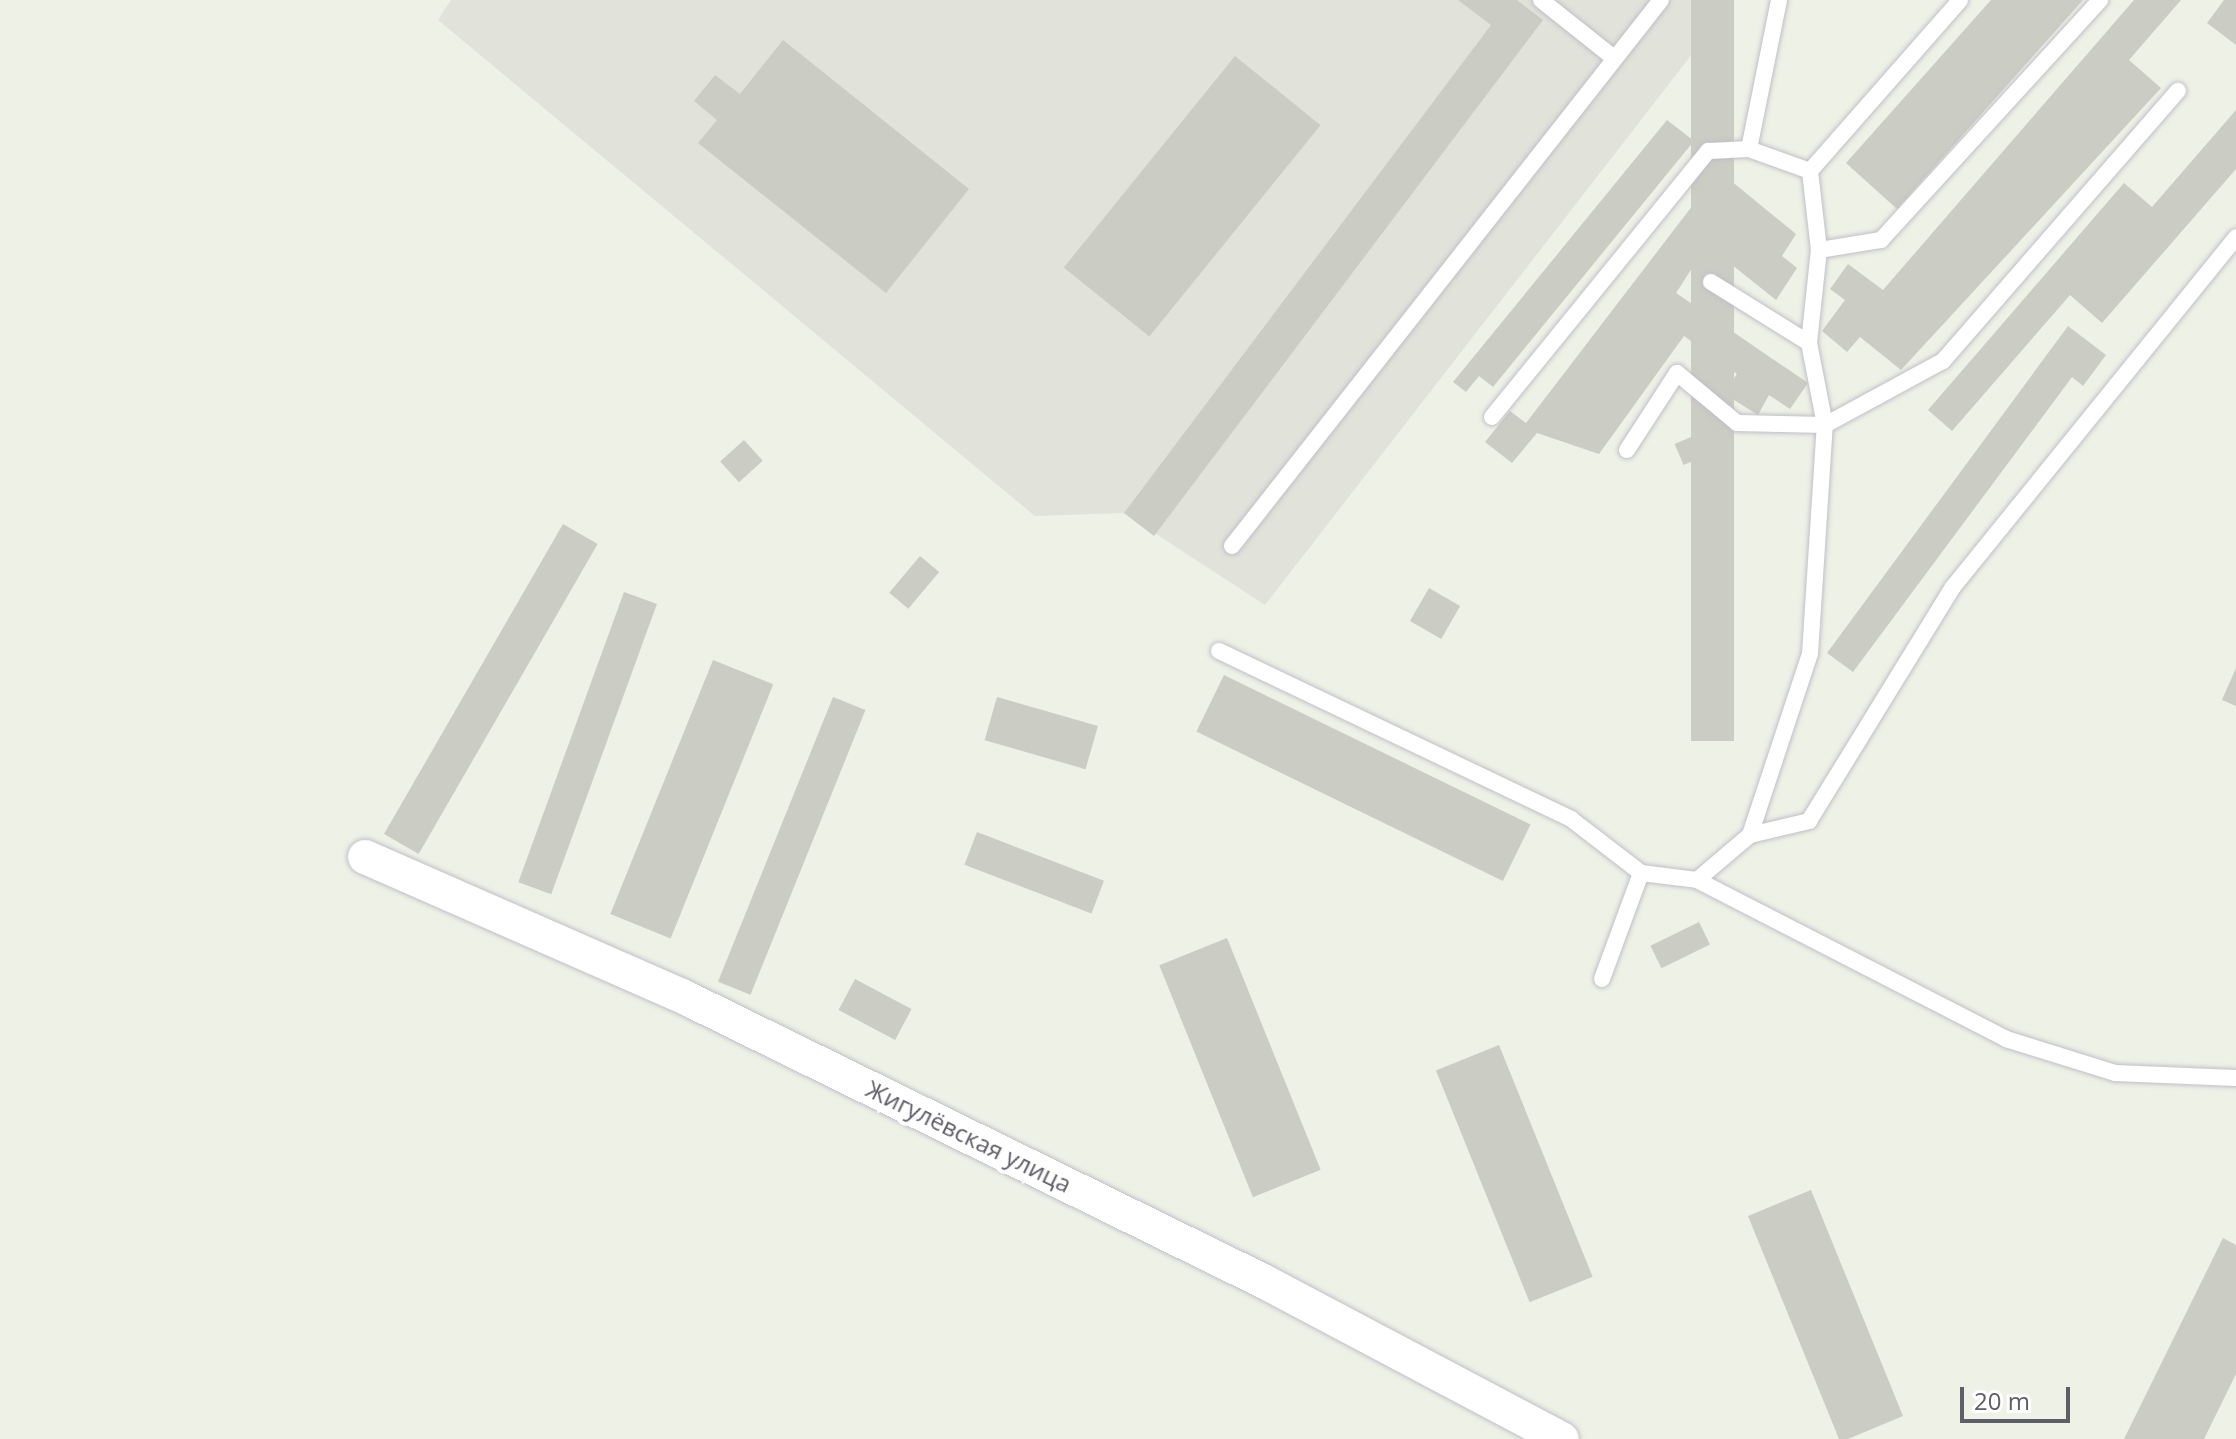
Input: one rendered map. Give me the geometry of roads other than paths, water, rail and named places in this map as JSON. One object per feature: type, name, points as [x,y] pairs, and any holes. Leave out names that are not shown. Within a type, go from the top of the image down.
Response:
[{"type":"street","name":"Жигулёвская улица","points":[[365,857],[724,1017],[1250,1274],[1562,1439]]},
{"type":"lane","points":[[1541,0],[1614,58]]},
{"type":"lane","points":[[1232,546],[1661,0]]},
{"type":"lane","points":[[1749,149],[1779,0]]},
{"type":"lane","points":[[1750,835],[1810,654],[1825,425],[1809,343],[1819,250],[1810,171],[1960,0]]},
{"type":"lane","points":[[1819,250],[1881,240],[2100,0]]},
{"type":"lane","points":[[1627,450],[1677,373],[1737,423],[1825,425],[1943,361],[2178,91]]},
{"type":"lane","points":[[1492,417],[1708,151],[1749,149],[1810,171]]},
{"type":"lane","points":[[1697,880],[1750,835],[1809,821],[1953,587],[2236,237]]},
{"type":"lane","points":[[1711,282],[1809,343]]},
{"type":"lane","points":[[1219,651],[1571,819],[1641,873],[1697,880],[2006,1039],[2115,1073],[2236,1078]]},
{"type":"lane","points":[[1602,979],[1641,873]]}]
